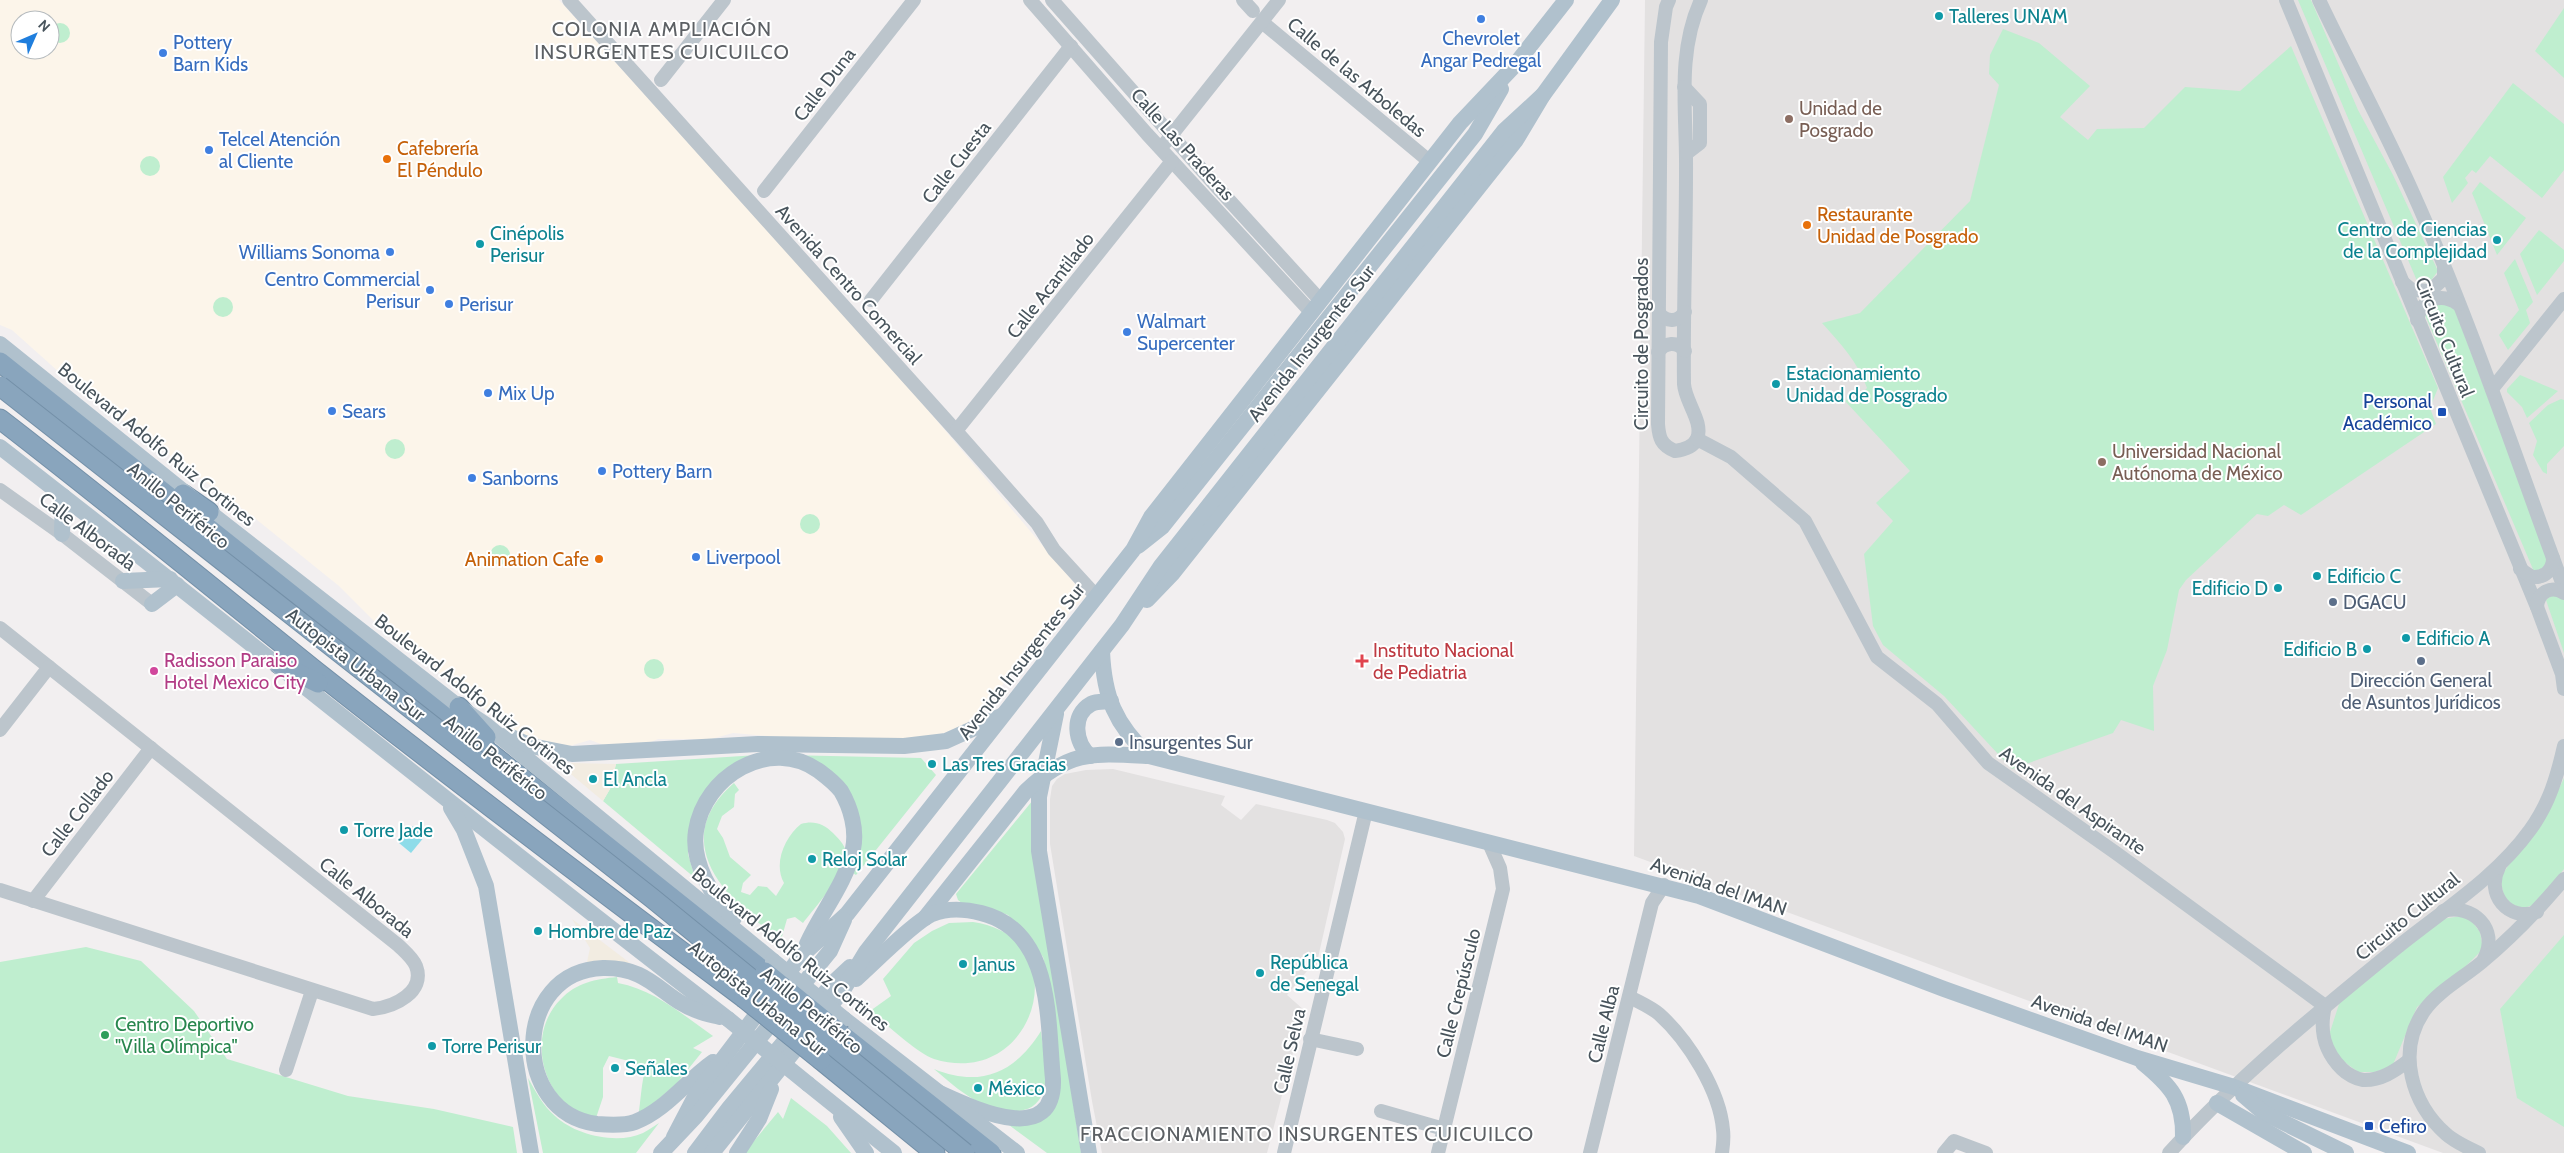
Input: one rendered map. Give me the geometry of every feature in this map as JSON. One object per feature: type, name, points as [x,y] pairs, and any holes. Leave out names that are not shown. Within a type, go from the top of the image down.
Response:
[{"type":"highway","name":"Anillo Periférico","points":[[0,362],[618,854],[770,964],[991,1153]]},
{"type":"highway","points":[[16,375],[208,512]]},
{"type":"highway","name":"Autopista Urbana Sur","points":[[0,386],[652,898],[965,1153]]},
{"type":"highway","name":"Autopista Urbana Sur","points":[[0,399],[649,909],[949,1153]]},
{"type":"highway","name":"Anillo Periférico","points":[[0,419],[90,488],[388,727],[563,864],[744,998],[936,1153]]},
{"type":"highway","points":[[279,664],[312,678],[373,722],[388,727]]},
{"type":"highway","points":[[459,707],[508,757],[618,854]]},
{"type":"main road","name":"Avenida Insurgentes Sur","points":[[674,1137],[687,1108],[801,956],[847,914],[1097,597],[1133,550],[1151,517],[1315,306],[1460,122],[1515,65],[1566,0]]},
{"type":"main road","name":"Avenida Insurgentes Sur","points":[[712,1153],[843,990],[866,952],[1122,625],[1178,567],[1516,140],[1543,95],[1609,6]]},
{"type":"main road","name":"Avenida Insurgentes Sur","points":[[1133,550],[1162,527],[1474,134],[1515,65]]},
{"type":"main road","name":"Boulevard Adolfo Ruiz Cortines","points":[[0,344],[208,512],[459,707],[486,725],[770,964]]},
{"type":"main road","points":[[0,447],[279,664],[448,802],[728,1019],[894,1153]]},
{"type":"main road","points":[[0,458],[25,467]]},
{"type":"main road","points":[[62,534],[63,496]]},
{"type":"main road","points":[[123,581],[173,582]]},
{"type":"main road","points":[[152,604],[173,582]]},
{"type":"main road","name":"Avenida del IMAN","points":[[1102,651],[1103,678],[1111,701],[1127,735],[1149,756]]},
{"type":"main road","points":[[1090,756],[1078,741],[1078,723],[1082,714],[1091,704],[1111,701]]},
{"type":"main road","points":[[1058,708],[1043,775],[1038,822],[1039,851],[1089,1153]]},
{"type":"main road","points":[[486,725],[531,746],[552,751],[599,754],[745,745],[904,746],[946,741],[1003,716]]},
{"type":"main road","name":"Avenida del IMAN","points":[[925,918],[1026,791],[1043,775],[1059,764],[1090,756],[1108,754],[1149,756],[1699,896],[1944,989],[2137,1058],[2234,1087],[2408,1153]]},
{"type":"main road","points":[[770,964],[760,940],[726,910],[713,893],[702,871],[695,839],[703,807],[713,791],[737,769],[761,759],[789,759],[814,768],[837,786],[849,808],[853,822],[853,850],[843,879],[801,956]]},
{"type":"main road","points":[[448,802],[464,830],[486,886],[531,1153]]},
{"type":"main road","points":[[843,990],[925,918],[947,911],[975,912],[1004,924],[1025,942],[1042,974],[1053,1079],[1050,1098],[1042,1111],[1020,1120],[984,1112],[935,1091]]},
{"type":"main road","name":"Avenida Insurgentes Sur","points":[[661,1153],[674,1137],[696,1116],[830,951],[847,914]]},
{"type":"main road","name":"Avenida Insurgentes Sur","points":[[695,1153],[728,1108],[834,982],[866,952]]},
{"type":"main road","points":[[726,1055],[700,1071],[665,1104],[645,1117],[633,1123],[603,1125],[582,1120],[554,1102],[538,1074],[533,1056],[532,1042],[536,1018],[550,995],[570,977],[596,969],[612,968],[632,972],[653,982],[696,1011],[728,1019]]},
{"type":"main road","name":"Boulevard Adolfo Ruiz Cortines","points":[[843,1027],[935,1091],[1018,1153]]},
{"type":"main road","points":[[2137,1058],[2169,1086],[2176,1096],[2184,1121],[2183,1137]]},
{"type":"main road","points":[[737,1153],[759,1119],[776,1075]]},
{"type":"main road","name":"Avenida del IMAN","points":[[2234,1087],[2264,1113],[2346,1153]]},
{"type":"main road","points":[[826,1098],[866,1153]]},
{"type":"main road","points":[[2217,1103],[2304,1153]]},
{"type":"street","name":"Avenida Centro Comercial","points":[[569,0],[956,431],[1037,523],[1054,550],[1097,597]]},
{"type":"street","points":[[661,80],[724,0]]},
{"type":"street","name":"Calle Duna","points":[[764,191],[914,0]]},
{"type":"street","name":"Calle Las Praderas","points":[[1030,0],[1172,161],[1315,306]]},
{"type":"street","name":"Calle Las Praderas","points":[[1052,0],[1172,135],[1315,306]]},
{"type":"street","name":"Calle de las Arboledas","points":[[1243,0],[1257,16],[1429,162]]},
{"type":"street","points":[[1161,149],[1257,16],[1279,0]]},
{"type":"street","points":[[1609,6],[1620,0]]},
{"type":"street","name":"Circuito de Posgrados","points":[[1669,0],[1666,7],[1661,42],[1659,438],[1665,447],[1675,451],[1690,446],[1697,439]]},
{"type":"street","points":[[1697,439],[1698,428],[1684,388],[1687,153],[1684,87],[1686,48],[1695,13],[1701,0]]},
{"type":"street","name":"Circuito Cultural","points":[[2286,0],[2537,607],[2562,674],[2564,689]]},
{"type":"street","name":"Circuito Cultural","points":[[2319,0],[2413,193],[2444,267],[2492,389],[2564,588]]},
{"type":"street","name":"Calle Cuesta","points":[[870,300],[1071,46]]},
{"type":"street","points":[[1662,62],[1670,76],[1678,76],[1685,70]]},
{"type":"street","points":[[1684,87],[1700,104],[1700,143],[1687,153]]},
{"type":"street","points":[[1661,114],[1665,108],[1672,105],[1680,106],[1685,111]]},
{"type":"street","name":"Calle Acantilado","points":[[956,431],[1172,161]]},
{"type":"street","points":[[2400,277],[2406,287],[2424,292],[2440,284],[2445,272],[2444,267]]},
{"type":"street","points":[[2417,320],[2421,308],[2435,298],[2447,298],[2458,304]]},
{"type":"street","points":[[2492,389],[2564,299]]},
{"type":"street","points":[[1659,313],[1664,318],[1672,320],[1680,318],[1685,312]]},
{"type":"street","points":[[1658,352],[1664,346],[1671,344],[1679,346],[1684,351]]},
{"type":"street","name":"Avenida del Aspirante","points":[[1697,439],[1731,457],[1805,521],[1877,657],[1937,704],[1988,763],[2116,853],[2326,1006]]},
{"type":"street","name":"Calle Alborada","points":[[0,490],[62,534],[152,604]]},
{"type":"street","points":[[2520,568],[2528,576],[2543,576],[2552,566],[2553,558]]},
{"type":"street","points":[[2537,607],[2538,598],[2544,592],[2553,589],[2564,592]]},
{"type":"street","name":"Calle Alborada","points":[[0,628],[398,945],[416,966],[417,978],[413,989],[404,998],[389,1007],[373,1009],[0,890]]},
{"type":"street","points":[[0,730],[49,667]]},
{"type":"street","name":"Circuito Cultural","points":[[2169,1153],[2234,1087],[2326,1006],[2499,867],[2530,830],[2546,805],[2557,777],[2564,746]]},
{"type":"street","name":"Calle Collado","points":[[33,901],[151,748]]},
{"type":"street","name":"Calle Selva","points":[[1284,1153],[1366,811]]},
{"type":"street","name":"Calle Crepúsculo","points":[[1438,1153],[1503,889],[1500,868],[1489,842]]},
{"type":"street","points":[[2499,867],[2494,888],[2503,906],[2523,915],[2537,912]]},
{"type":"street","points":[[2479,1153],[2447,1136],[2430,1118],[2418,1097],[2408,1061],[2415,1030],[2424,1011],[2537,912],[2564,878]]},
{"type":"street","points":[[1645,881],[1652,903]]},
{"type":"street","name":"Calle Alba","points":[[1590,1153],[1652,903],[1664,886]]},
{"type":"street","points":[[2442,911],[2464,909],[2483,922],[2489,942],[2482,962]]},
{"type":"street","points":[[286,1070],[312,991]]},
{"type":"street","points":[[1630,996],[1658,1013],[1678,1033],[1699,1064],[1715,1099],[1724,1129],[1722,1153]]},
{"type":"street","points":[[2326,1006],[2322,1020],[2324,1043],[2331,1058],[2347,1074],[2362,1080],[2378,1078],[2394,1072],[2408,1061]]},
{"type":"street","points":[[1310,1039],[1357,1049]]},
{"type":"street","points":[[1381,1110],[1444,1129]]},
{"type":"street","points":[[1944,1153],[1954,1141],[1986,1153]]},
{"type":"shaded area","points":[[0,0],[559,0],[894,370],[1085,596],[966,724],[926,740],[780,737],[733,733],[711,739],[658,739],[642,746],[612,748],[590,740],[566,747],[513,731],[375,622],[339,586],[252,516],[69,381],[12,330],[0,325]]},
{"type":"shaded area","name":"Universidad Nacional Autónoma de México","points":[[1645,0],[2564,0],[2564,1153],[2443,1153],[1634,856]]},
{"type":"shaded area","points":[[1113,769],[1225,796],[1221,805],[1241,820],[1256,804],[1327,820],[1335,823],[1343,832],[1345,839],[1315,971],[1307,971],[1287,995],[1304,1010],[1267,1153],[1102,1153],[1050,844],[1050,799],[1052,786],[1057,779],[1065,774],[1086,770]]},
{"type":"green space","points":[[2298,0],[2311,0],[2358,110],[2393,175],[2438,271],[2429,283],[2417,281]]},
{"type":"green space","points":[[2564,8],[2564,78],[2535,51]]},
{"type":"green space","points":[[60,23],[69,29],[69,37],[60,43]]},
{"type":"green space","points":[[2003,29],[2039,43],[2090,86],[2060,117],[2088,140],[2097,129],[2144,128],[2185,87],[2240,91],[2291,46],[2438,388],[2430,408],[2436,424],[2301,515],[2284,505],[2268,516],[2257,514],[2186,580],[2179,590],[2167,650],[2153,686],[2154,731],[2121,720],[2113,733],[2012,769],[1944,696],[1883,645],[1873,626],[1864,554],[1893,521],[1876,503],[1910,471],[1845,401],[1851,396],[1855,400],[1867,388],[1854,361],[1822,323],[1860,313],[1970,201],[1999,85],[1989,74],[1990,55]]},
{"type":"green space","points":[[2513,83],[2564,124],[2564,170],[2542,198],[2490,156],[2476,173],[2472,170],[2465,178],[2468,183],[2452,203],[2443,177]]},
{"type":"green space","points":[[150,156],[157,159],[160,166],[157,173],[150,176],[143,173],[140,166],[143,159]]},
{"type":"green space","points":[[2480,182],[2526,218],[2497,255],[2472,193]]},
{"type":"green space","points":[[2539,230],[2564,250],[2564,261],[2537,295],[2520,254]]},
{"type":"green space","points":[[2515,259],[2533,302],[2526,310],[2530,323],[2508,350],[2499,335],[2519,310],[2504,273]]},
{"type":"green space","points":[[223,297],[230,300],[233,307],[230,314],[223,317],[216,314],[213,307],[216,300]]},
{"type":"green space","points":[[2442,302],[2455,310],[2550,562],[2535,574],[2425,315],[2429,305]]},
{"type":"green space","points":[[2520,375],[2558,391],[2527,418],[2522,407],[2507,392],[2507,389]]},
{"type":"green space","points":[[2561,399],[2564,400],[2564,446],[2547,464],[2547,474],[2543,472],[2533,455],[2537,441],[2529,423],[2548,405]]},
{"type":"green space","points":[[395,439],[402,442],[405,449],[402,456],[395,459],[388,456],[385,449],[388,442]]},
{"type":"green space","points":[[810,514],[817,517],[820,524],[817,531],[810,534],[803,531],[800,524],[803,517]]},
{"type":"green space","points":[[500,545],[507,548],[510,555],[507,562],[500,565],[493,562],[490,555],[493,548]]},
{"type":"green space","points":[[2555,593],[2564,596],[2564,653],[2546,600]]},
{"type":"green space","points":[[654,659],[661,662],[664,669],[661,676],[654,679],[647,676],[644,669],[647,662]]},
{"type":"green space","points":[[758,755],[737,763],[688,835],[688,854],[695,878],[603,801],[610,789],[616,764]]},
{"type":"green space","points":[[785,755],[921,758],[936,775],[856,875],[853,873],[855,805]]},
{"type":"green space","points":[[2564,778],[2564,869],[2536,904],[2524,908],[2512,905],[2504,896],[2500,878],[2557,793]]},
{"type":"green space","points":[[734,783],[739,790],[735,794],[734,807],[722,816],[717,829],[723,838],[730,857],[751,875],[743,883],[741,892],[750,895],[758,886],[767,887],[776,896],[784,883],[780,867],[782,851],[790,836],[801,824],[814,823],[826,827],[839,839],[846,851],[846,858],[842,868],[830,888],[803,923],[795,917],[787,919],[781,940],[742,908],[725,889],[712,870],[705,849],[705,828],[714,805]]},
{"type":"green space","points":[[1033,800],[1055,986],[1081,1153],[1047,1153],[1009,1125],[1043,1117],[1051,991],[1043,957],[1031,940],[1008,915],[983,906],[964,905],[958,900],[956,894]]},
{"type":"green space","points":[[2467,915],[2480,932],[2483,949],[2459,973],[2417,1007],[2392,1067],[2374,1072],[2358,1072],[2339,1058],[2331,1046],[2330,1032],[2340,1001],[2443,919]]},
{"type":"green space","points":[[973,922],[1006,934],[1026,954],[1035,980],[1032,1008],[1019,1034],[998,1053],[969,1063],[934,1059],[910,1044],[870,1011],[891,996],[883,979],[914,943],[949,923]]},
{"type":"green space","points":[[2564,935],[2564,1127],[2517,1098],[2500,1009]]},
{"type":"green space","name":"Centro Deportivo \"Villa Olímpica\"","points":[[86,947],[141,961],[194,1011],[227,1059],[348,1096],[434,1109],[513,1127],[517,1153],[0,1153],[0,962]]},
{"type":"green space","points":[[617,977],[618,983],[631,986],[656,997],[713,1036],[693,1048],[702,1052],[677,1083],[638,1117],[646,1067],[633,1066],[629,1061],[609,1056],[603,1068],[603,1097],[596,1118],[578,1112],[563,1101],[552,1087],[545,1069],[542,1051],[543,1032],[549,1014],[561,999],[573,989],[587,983]]},
{"type":"green space","points":[[1041,1031],[1045,1062],[1045,1085],[1038,1101],[1022,1111],[1001,1110],[981,1103],[953,1085],[934,1069],[951,1075],[966,1077],[995,1073],[1020,1057]]},
{"type":"green space","points":[[528,1078],[551,1112],[563,1123],[585,1133],[609,1138],[621,1138],[643,1133],[659,1123],[636,1153],[543,1153]]},
{"type":"green space","points":[[791,1098],[827,1126],[851,1153],[744,1153],[778,1112],[783,1119]]},
{"type":"sand","points":[[571,763],[616,764],[610,789],[603,801],[566,770]]},
{"type":"sand","points":[[572,919],[634,966],[586,967],[590,948]]},
{"type":"water","points":[[413,826],[425,836],[411,853],[399,843]]},
{"type":"place","name":"Talleres UNAM","points":[[1939,16]]},
{"type":"place","name":"Chevrolet Angar Pedregal","points":[[1481,19]]},
{"type":"place","name":"Pottery Barn Kids","points":[[163,53]]},
{"type":"place","name":"Unidad de Posgrado","points":[[1789,119]]},
{"type":"place","name":"Telcel Atención al Cliente","points":[[209,150]]},
{"type":"place","name":"Cafebrería El Péndulo","points":[[387,159]]},
{"type":"place","name":"Restaurante Unidad de Posgrado","points":[[1807,225]]},
{"type":"place","name":"Centro de Ciencias de la Complejidad","points":[[2497,240]]},
{"type":"place","name":"Cinépolis Perisur","points":[[480,244]]},
{"type":"place","name":"Williams Sonoma","points":[[390,252]]},
{"type":"place","name":"Centro Commercial Perisur","points":[[430,290]]},
{"type":"place","name":"Perisur","points":[[449,304]]},
{"type":"place","name":"Walmart Supercenter","points":[[1127,332]]},
{"type":"place","name":"Estacionamiento Unidad de Posgrado","points":[[1776,384]]},
{"type":"place","name":"Mix Up","points":[[488,393]]},
{"type":"place","name":"Sears","points":[[332,411]]},
{"type":"place","name":"Personal Académico","points":[[2442,412]]},
{"type":"place","name":"Universidad Nacional Autónoma de México","points":[[2102,462]]},
{"type":"place","name":"Pottery Barn","points":[[602,471]]},
{"type":"place","name":"Sanborns","points":[[472,478]]},
{"type":"place","name":"Liverpool","points":[[696,557]]},
{"type":"place","name":"Animation Cafe","points":[[599,559]]},
{"type":"place","name":"Edificio C","points":[[2317,576]]},
{"type":"place","name":"Edificio D","points":[[2278,588]]},
{"type":"place","name":"DGACU","points":[[2333,602]]},
{"type":"place","name":"Edificio A","points":[[2406,638]]},
{"type":"place","name":"Edificio B","points":[[2367,649]]},
{"type":"place","name":"Instituto Nacional de Pediatria","points":[[1362,661]]},
{"type":"place","name":"Dirección General de Asuntos Jurídicos","points":[[2421,661]]},
{"type":"place","name":"Radisson Paraiso Hotel Mexico City","points":[[154,671]]},
{"type":"place","name":"Insurgentes Sur","points":[[1119,742]]},
{"type":"place","name":"Las Tres Gracias","points":[[932,764]]},
{"type":"place","name":"El Ancla","points":[[593,779]]},
{"type":"place","name":"Torre Jade","points":[[344,830]]},
{"type":"place","name":"Reloj Solar","points":[[812,859]]},
{"type":"place","name":"Hombre de Paz","points":[[538,931]]},
{"type":"place","name":"Janus","points":[[963,964]]},
{"type":"place","name":"República de Senegal","points":[[1260,973]]},
{"type":"place","name":"Centro Deportivo \"Villa Olímpica\"","points":[[105,1035]]},
{"type":"place","name":"Torre Perisur","points":[[432,1046]]},
{"type":"place","name":"Señales","points":[[615,1068]]},
{"type":"place","name":"México","points":[[978,1088]]},
{"type":"place","name":"Cefiro","points":[[2369,1126]]},
{"type":"district","name":"COLONIA AMPLIACIÓN INSURGENTES CUICUILCO","points":[[662,40]]},
{"type":"district","name":"FRACCIONAMIENTO INSURGENTES CUICUILCO","points":[[1307,1134]]}]
